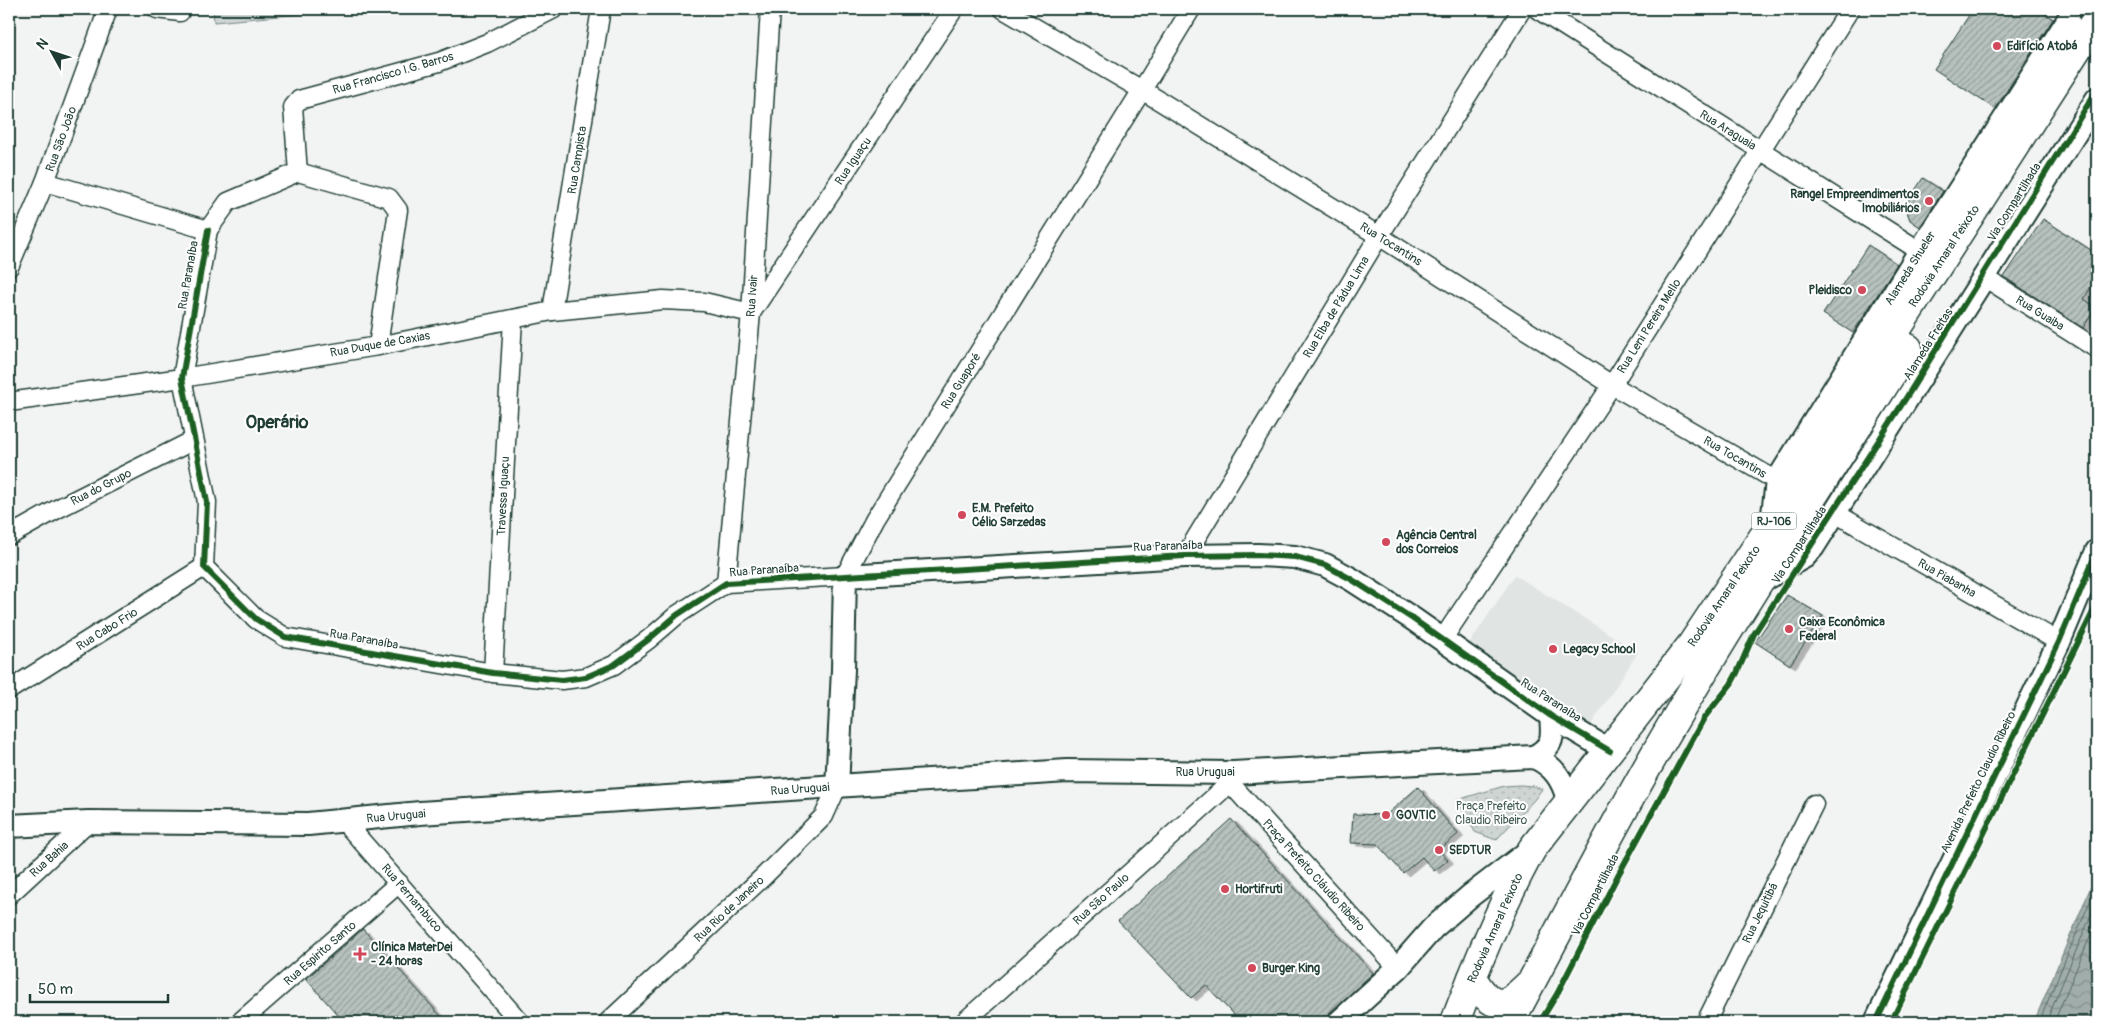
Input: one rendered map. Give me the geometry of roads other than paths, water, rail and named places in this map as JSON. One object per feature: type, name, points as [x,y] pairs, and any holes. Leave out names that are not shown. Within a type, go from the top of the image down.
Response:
[{"type":"highway","name":"Rodovia Amaral Peixoto","points":[[1455,1022],[1514,880],[1532,849],[1568,800],[1610,751],[1692,644],[1771,525],[2080,26]]},
{"type":"highway","name":"Rodovia Amaral Peixoto","points":[[1510,1022],[1616,822],[1664,739],[1760,582],[2080,26]]},
{"type":"highway","points":[[1610,751],[1625,781],[1625,791],[1616,822]]},
{"type":"highway","points":[[1472,978],[1481,992],[1497,1003],[1506,1003],[1516,997],[1533,980]]},
{"type":"street","name":"Rua São João","points":[[9,267],[45,182],[108,9]]},
{"type":"street","points":[[157,9],[180,12]]},
{"type":"street","name":"Rua Campista","points":[[552,311],[602,9]]},
{"type":"street","name":"Rua Ivair","points":[[726,583],[751,313],[770,9]]},
{"type":"street","name":"Rua Iguaçu","points":[[751,313],[954,9]]},
{"type":"street","name":"Rua Tocantins","points":[[1003,9],[1142,90],[1379,236],[1612,385],[1777,481]]},
{"type":"street","name":"Rua Guaporé","points":[[837,787],[843,670],[845,576],[885,503],[1191,9]]},
{"type":"street","name":"Rua Elba de Pádua Lima","points":[[1185,556],[1379,236],[1522,9]]},
{"type":"street","name":"Rua Araguaia","points":[[1537,9],[1920,251]]},
{"type":"street","name":"Rua Leni Pereira Mello","points":[[1442,640],[1612,385],[1850,9]]},
{"type":"street","name":"Rua Francisco I.G. Barros","points":[[298,172],[292,107],[300,100],[439,62],[487,43],[546,11]]},
{"type":"street","name":"Alameda Shueler","points":[[1771,525],[1777,481],[1920,251],[2080,26]]},
{"type":"street","name":"Alameda Freitas","points":[[1760,582],[1807,555],[2097,99]]},
{"type":"street","points":[[45,182],[208,230],[228,202],[298,172],[389,198],[398,210],[378,346]]},
{"type":"street","name":"Rua Paranaíba","points":[[208,230],[182,378],[207,502],[204,567],[256,619],[285,637],[494,673],[562,680],[586,677],[614,665],[677,615],[726,583],[1185,556],[1276,556],[1295,558],[1325,566],[1351,580],[1442,640],[1551,716],[1610,751]]},
{"type":"street","name":"Rua Guaiba","points":[[1984,277],[2097,349]]},
{"type":"street","name":"Rua Duque de Caxias","points":[[9,402],[182,378],[378,346],[552,311],[663,300],[704,302],[751,313]]},
{"type":"street","name":"Travessa Iguaçu","points":[[494,673],[513,319]]},
{"type":"street","name":"Rua do Grupo","points":[[9,536],[67,504],[194,440]]},
{"type":"street","name":"Rua Piabanha","points":[[1835,513],[2059,642]]},
{"type":"street","name":"Avenida Prefeito Claudio Ribeiro","points":[[1876,1022],[2059,642],[2097,551]]},
{"type":"street","name":"Rua Cabo Frio","points":[[9,690],[204,567]]},
{"type":"street","points":[[1534,757],[1542,753],[1550,744],[1552,737],[1551,716]]},
{"type":"street","points":[[1534,757],[1545,762],[1558,775],[1568,800]]},
{"type":"street","name":"Rua Uruguai","points":[[9,826],[88,822],[308,824],[342,820],[1067,770],[1231,778],[1534,757]]},
{"type":"street","name":"Praça Prefeito Cláudio Ribeiro","points":[[1231,778],[1398,968]]},
{"type":"street","name":"Rua São Paulo","points":[[964,1022],[1231,778]]},
{"type":"street","name":"Rua Rio de Janeiro","points":[[608,1022],[763,877],[824,816],[837,787]]},
{"type":"street","name":"Rua Jequitibá","points":[[1706,1022],[1814,804]]},
{"type":"street","name":"Rua Pernambuco","points":[[342,820],[400,883],[520,1022]]},
{"type":"street","name":"Rua Bahia","points":[[9,895],[88,822]]},
{"type":"street","points":[[1339,1022],[1398,968],[1441,921],[1470,896],[1532,849]]},
{"type":"street","name":"Rua Espirito Santo","points":[[240,1022],[400,883]]},
{"type":"water","points":[[2097,872],[2097,1022],[2034,1022]]},
{"type":"place","name":"Edifício Atobá","points":[[1997,46]]},
{"type":"place","name":"Rangel Empreendimentos Imobiliários","points":[[1929,201]]},
{"type":"place","name":"Pleidisco","points":[[1862,290]]},
{"type":"place","name":"E.M. Prefeito Célio Sarzedas","points":[[962,515]]},
{"type":"place","name":"Agência Central dos Correios","points":[[1386,542]]},
{"type":"place","name":"Caixa Econômica Federal","points":[[1789,629]]},
{"type":"place","name":"Legacy School","points":[[1553,649]]},
{"type":"place","name":"GOVTIC","points":[[1386,815]]},
{"type":"place","name":"SEDTUR","points":[[1439,850]]},
{"type":"place","name":"Hortifruti","points":[[1225,889]]},
{"type":"place","name":"Clínica MaterDei - 24 horas","points":[[360,954]]},
{"type":"place","name":"Burger King","points":[[1252,968]]},
{"type":"district","name":"Operário","points":[[277,422]]},
{"type":"park label","name":"Praça Prefeito Claudio Ribeiro","points":[[1491,813]]}]
